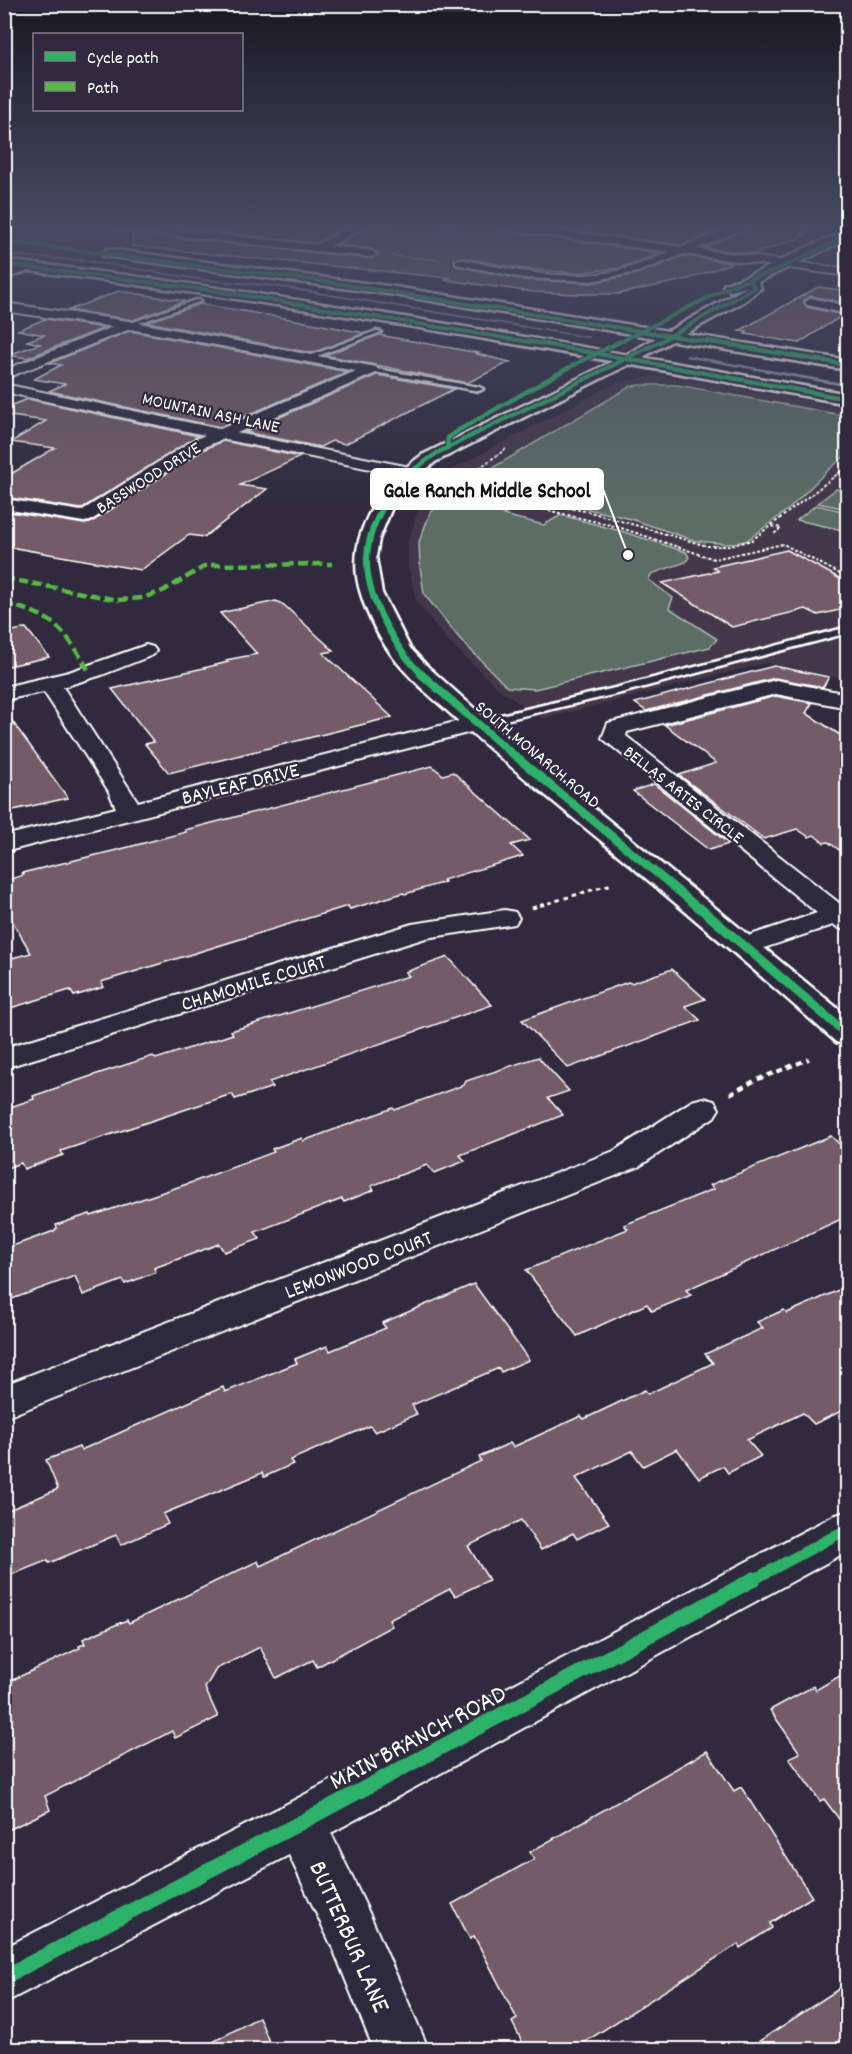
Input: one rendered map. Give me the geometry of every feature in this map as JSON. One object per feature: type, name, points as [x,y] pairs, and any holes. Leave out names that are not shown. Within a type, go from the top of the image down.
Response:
[{"type":"street","points":[[106,322],[371,370]]},
{"type":"street","points":[[407,322],[848,399]]},
{"type":"street","points":[[585,322],[848,365]]},
{"type":"street","points":[[597,354],[662,322]]},
{"type":"street","name":"SOUTH MONARCH ROAD","points":[[697,322],[627,360],[465,441],[447,447],[410,472],[385,501],[373,525],[368,542],[366,563],[368,586],[380,616],[405,657],[475,724],[746,946],[848,1035]]},
{"type":"street","points":[[4,375],[128,325]]},
{"type":"street","name":"SOUTH MONARCH ROAD","points":[[447,447],[447,438],[459,430],[527,390],[597,354]]},
{"type":"street","name":"BASSWOOD DRIVE","points":[[4,504],[84,517],[196,445],[371,370]]},
{"type":"street","name":"MOUNTAIN ASH LANE","points":[[4,388],[221,435],[410,472]]},
{"type":"street","points":[[4,694],[108,668],[146,651]]},
{"type":"street","points":[[50,684],[120,790],[130,811]]},
{"type":"street","name":"BELLAS ARTES CIRCLE","points":[[842,919],[614,738],[616,728],[776,687],[848,701]]},
{"type":"street","name":"BAYLEAF DRIVE","points":[[4,844],[475,724]]},
{"type":"street","name":"CHAMOMILE COURT","points":[[4,1059],[422,930],[505,918]]},
{"type":"street","name":"BELLAS ARTES CIRCLE","points":[[746,946],[842,919]]},
{"type":"street","name":"LEMONWOOD COURT","points":[[4,1402],[626,1159],[703,1109]]},
{"type":"street","name":"MAIN BRANCH ROAD","points":[[4,1977],[300,1823],[848,1529]]},
{"type":"street","name":"BUTTERBUR LANE","points":[[300,1823],[352,1933],[402,2049]]},
{"type":"lane","points":[[128,325],[137,322]]},
{"type":"lane","points":[[307,358],[378,332]]},
{"type":"lane","points":[[371,370],[479,389]]},
{"type":"lane","points":[[475,724],[617,691],[848,630]]},
{"type":"path","points":[[512,446],[475,469],[468,476],[470,483],[485,492],[590,512],[707,546],[740,544],[752,540],[848,466]]},
{"type":"path","points":[[551,505],[542,509],[618,527],[714,559],[783,544],[848,578]]},
{"type":"path","points":[[771,526],[781,528],[773,534]]},
{"type":"path","points":[[505,918],[612,884]]},
{"type":"path","points":[[703,1109],[756,1080],[808,1059]]},
{"type":"shaded area","points":[[657,376],[689,379],[847,408],[847,679],[766,663],[543,719],[500,690],[448,641],[417,602],[408,567],[408,543],[418,509],[451,470],[617,382]]},
{"type":"green space","points":[[677,385],[847,416],[847,454],[790,508],[757,533],[746,541],[728,544],[696,541],[631,519],[503,489],[489,470],[631,386]]},
{"type":"green space","points":[[836,489],[847,491],[847,509],[818,503]]},
{"type":"green space","points":[[479,493],[523,502],[503,515],[544,525],[561,515],[686,552],[689,557],[686,562],[651,574],[649,580],[673,598],[669,608],[717,639],[710,647],[535,689],[507,687],[460,639],[424,594],[419,542],[430,513],[444,500]]},
{"type":"green space","points":[[816,505],[847,512],[847,531],[797,520]]},
{"type":"building","points":[[38,322],[64,322],[104,328],[27,358],[8,355],[40,344],[27,341],[44,335],[18,330]]},
{"type":"building","points":[[147,322],[305,322],[365,333],[312,353]]},
{"type":"building","points":[[755,322],[832,322],[799,343],[739,331]]},
{"type":"building","points":[[130,331],[348,372],[220,427],[49,391],[65,384],[34,379],[61,365],[50,363]]},
{"type":"building","points":[[379,335],[479,353],[477,354],[510,362],[467,383],[325,355]]},
{"type":"building","points":[[377,375],[454,389],[345,444],[332,441],[320,447],[245,432]]},
{"type":"building","points":[[28,399],[198,436],[81,509],[4,497],[4,478],[55,448],[11,442],[46,421],[4,415],[4,408]]},
{"type":"building","points":[[223,441],[300,457],[240,485],[267,489],[204,537],[189,535],[141,570],[4,546],[4,511],[84,524],[90,523],[203,450]]},
{"type":"building","points":[[787,550],[848,583],[848,608],[818,615],[806,609],[732,627],[662,583],[718,571],[713,567]]},
{"type":"building","points":[[276,601],[284,605],[334,651],[323,653],[392,717],[169,773],[145,744],[154,742],[112,689],[257,654],[220,613]]},
{"type":"building","points":[[26,628],[49,657],[4,667],[4,633]]},
{"type":"building","points":[[774,666],[829,677],[823,687],[775,678],[646,711],[635,703]]},
{"type":"building","points":[[776,696],[812,703],[806,713],[848,740],[848,856],[828,842],[824,843],[814,835],[809,837],[797,829],[764,839],[679,775],[716,763],[665,725]]},
{"type":"building","points":[[4,710],[68,798],[4,812]]},
{"type":"building","points":[[432,766],[443,775],[453,772],[530,840],[511,845],[523,856],[405,894],[350,909],[348,906],[101,982],[104,987],[74,996],[70,990],[4,1010],[4,960],[31,953],[4,907],[4,881],[24,875],[22,873]]},
{"type":"building","points":[[654,784],[729,844],[709,850],[633,791]]},
{"type":"building","points":[[448,957],[492,1005],[269,1082],[273,1087],[235,1099],[232,1094],[61,1151],[63,1155],[24,1169],[21,1163],[4,1169],[4,1109],[34,1099],[33,1096],[100,1073],[153,1056],[156,1059],[233,1034],[231,1031],[409,976],[405,972]]},
{"type":"building","points":[[672,969],[705,999],[685,1006],[700,1020],[568,1068],[522,1020],[628,982],[631,983]]},
{"type":"building","points":[[538,1057],[569,1091],[548,1098],[563,1115],[460,1155],[465,1161],[434,1173],[427,1165],[371,1186],[374,1190],[344,1202],[342,1199],[255,1232],[260,1239],[224,1252],[219,1244],[154,1268],[156,1272],[125,1284],[123,1280],[83,1295],[75,1276],[4,1302],[4,1249],[54,1231],[57,1228],[56,1225],[90,1214],[91,1216],[193,1182],[274,1152],[272,1149],[302,1138],[303,1141],[393,1108],[395,1110],[464,1085],[466,1081]]},
{"type":"building","points":[[831,1136],[848,1152],[848,1216],[686,1290],[691,1295],[652,1311],[647,1304],[577,1336],[526,1270],[628,1229],[624,1225],[714,1189],[710,1185]]},
{"type":"building","points":[[474,1284],[529,1360],[501,1372],[499,1368],[412,1405],[417,1414],[375,1432],[370,1426],[290,1460],[293,1464],[264,1477],[262,1473],[163,1514],[168,1524],[121,1545],[116,1535],[49,1563],[48,1560],[4,1578],[4,1512],[58,1489],[46,1460],[79,1447],[81,1450],[223,1387],[225,1392],[297,1363],[295,1359],[327,1346],[330,1351],[386,1328],[382,1323]]},
{"type":"building","points":[[848,1286],[848,1408],[814,1424],[803,1413],[747,1440],[761,1456],[728,1473],[723,1466],[699,1478],[677,1449],[643,1466],[632,1451],[576,1478],[609,1523],[577,1539],[573,1533],[541,1550],[521,1520],[468,1546],[489,1580],[455,1596],[450,1589],[389,1620],[392,1626],[317,1667],[313,1660],[276,1678],[260,1647],[216,1669],[205,1688],[218,1717],[175,1738],[172,1731],[45,1796],[50,1810],[4,1832],[4,1684],[80,1648],[79,1646],[85,1644],[83,1639],[127,1620],[129,1623],[258,1561],[260,1566],[481,1461],[479,1457],[510,1443],[513,1447],[581,1416],[584,1419],[645,1390],[648,1394],[713,1363],[705,1354],[763,1328],[757,1322],[784,1310],[787,1313]]},
{"type":"building","points":[[848,1671],[848,1831],[824,1799],[820,1801],[789,1758],[800,1753],[770,1710],[814,1686],[816,1690]]},
{"type":"building","points":[[707,1751],[734,1791],[741,1787],[812,1897],[770,1923],[772,1928],[740,1948],[738,1944],[574,2049],[526,2049],[512,2022],[517,2019],[474,1936],[470,1939],[452,1904],[534,1859],[530,1852]]},
{"type":"building","points":[[848,1983],[848,2049],[747,2049]]},
{"type":"building","points":[[259,2017],[272,2049],[200,2049]]},
{"type":"waterway","points":[[496,322],[589,337]]},
{"type":"waterway","points":[[687,356],[848,386]]},
{"type":"marked path","points":[[4,578],[118,600],[154,595],[173,587],[202,566],[207,565],[332,564]]},
{"type":"marked path","points":[[4,604],[37,612],[54,622],[68,638],[90,673]]},
{"type":"cycle path","points":[[414,322],[848,399]]},
{"type":"cycle path","points":[[585,322],[848,365]]},
{"type":"cycle path","points":[[447,447],[448,438],[459,430],[568,368],[660,322]]},
{"type":"cycle path","points":[[697,322],[627,360],[465,441],[446,448],[412,471],[398,486],[375,521],[366,557],[367,575],[379,612],[401,652],[417,670],[486,733],[710,916],[848,1035]]},
{"type":"cycle path","points":[[4,1977],[300,1823],[842,1532]]},
{"type":"place","name":"Gale Ranch Middle School","points":[[628,555]]}]
